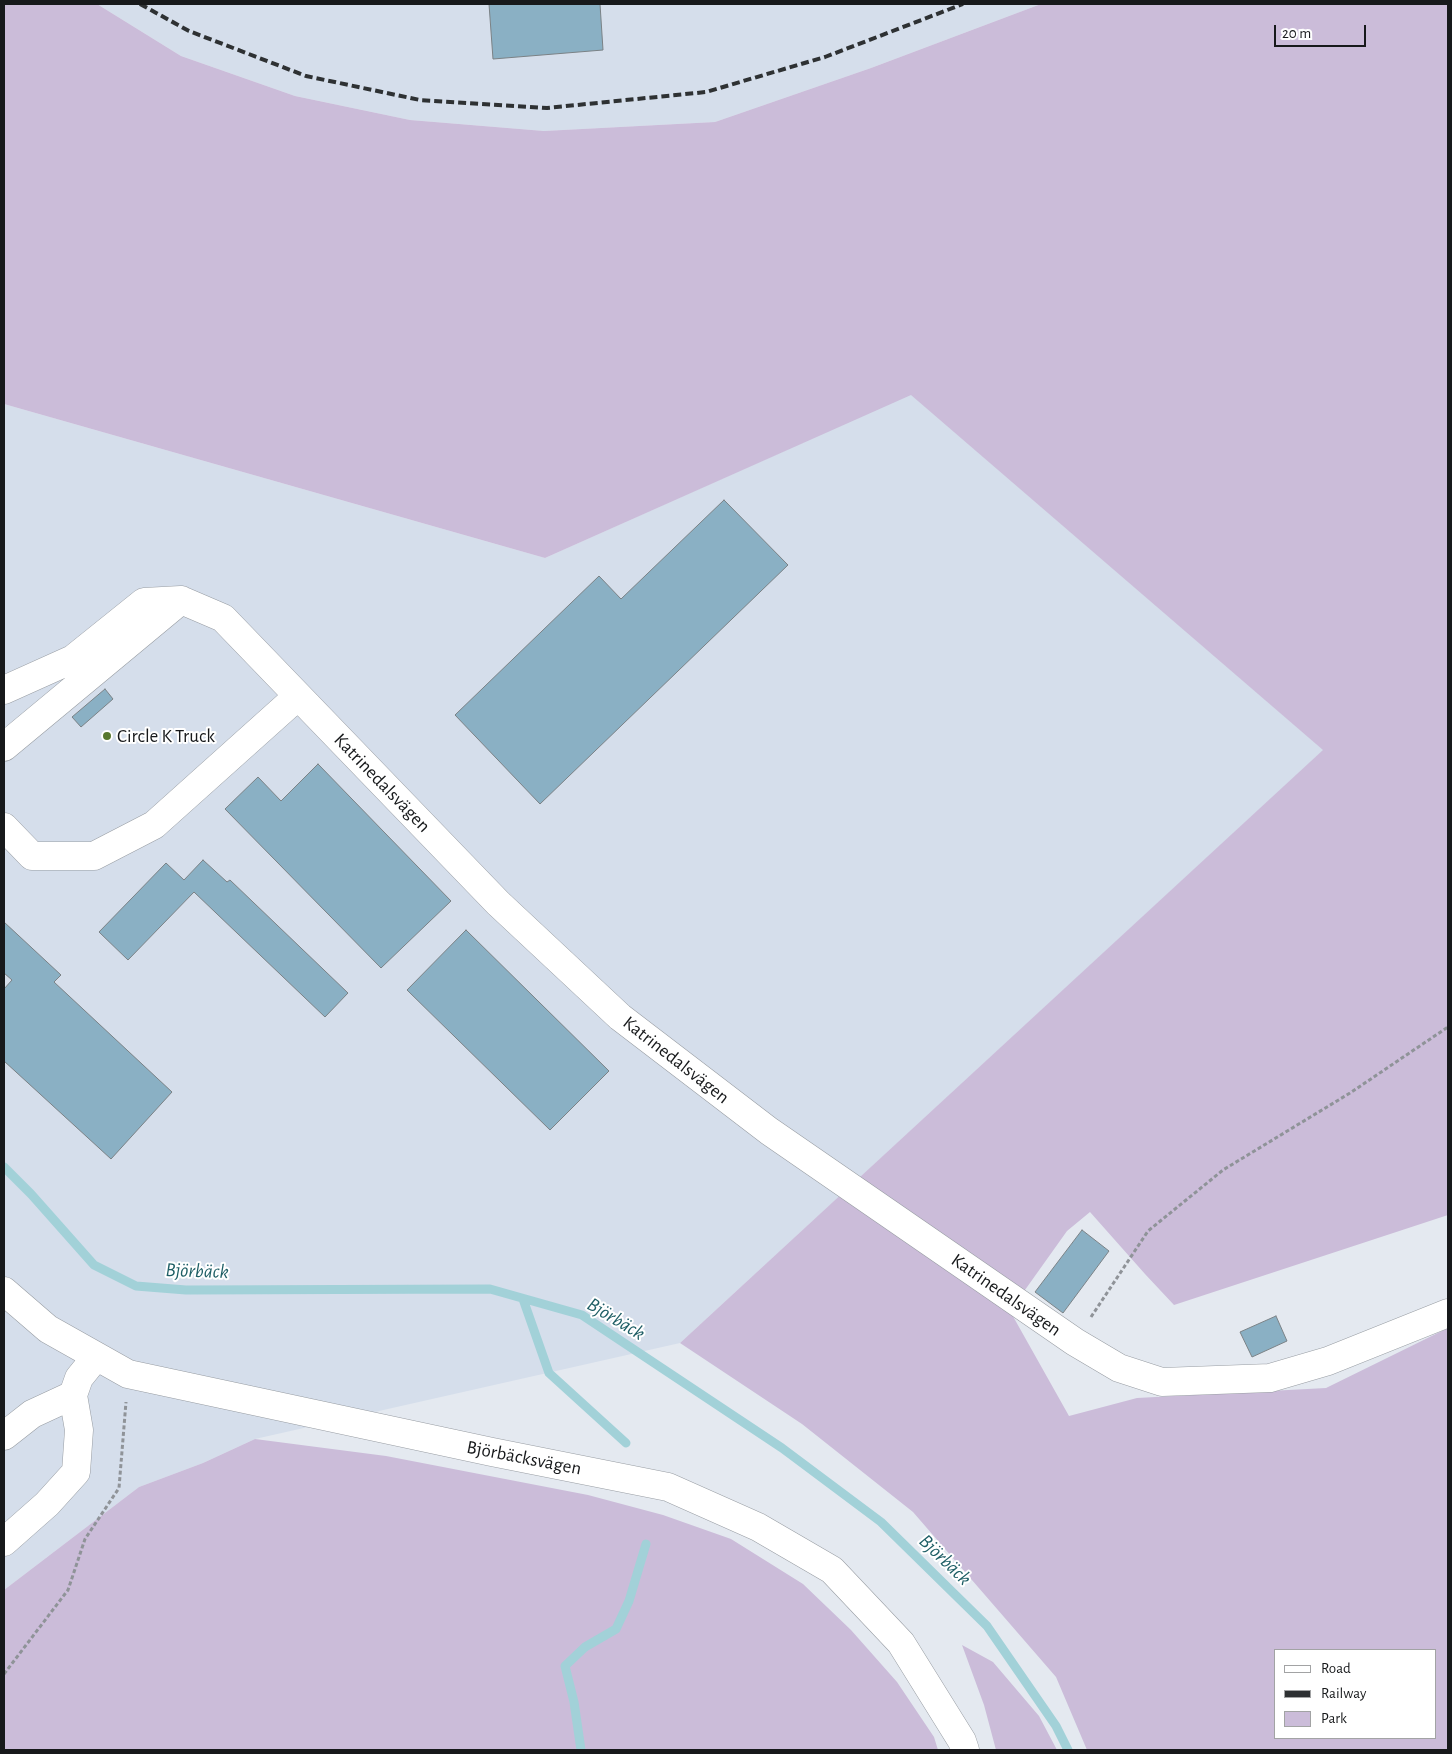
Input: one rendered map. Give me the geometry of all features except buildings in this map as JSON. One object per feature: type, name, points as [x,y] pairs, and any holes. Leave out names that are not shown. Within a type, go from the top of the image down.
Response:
[{"type":"street","name":"Katrinedalsvägen","points":[[4,690],[73,659],[144,602],[181,600],[223,618],[498,903],[620,1017],[769,1131],[1075,1342],[1119,1368],[1162,1382],[1270,1378],[1328,1361],[1448,1313]]},
{"type":"street","points":[[4,747],[181,600]]},
{"type":"street","points":[[4,828],[32,856],[94,856],[154,825],[298,696]]},
{"type":"street","name":"Björbäcksvägen","points":[[4,1290],[48,1330],[128,1374],[492,1452],[668,1487],[749,1523],[832,1570],[901,1643],[962,1741],[965,1750]]},
{"type":"street","points":[[4,1542],[47,1504],[76,1472],[79,1430],[72,1395],[79,1378],[96,1356]]},
{"type":"street","points":[[4,1436],[32,1414],[72,1395]]},
{"type":"path","points":[[1075,1342],[1148,1230],[1223,1170],[1350,1093],[1448,1027]]},
{"type":"path","points":[[4,1674],[68,1590],[85,1540],[119,1488],[128,1374]]},
{"type":"shaded area","points":[[97,4],[1041,4],[871,68],[715,122],[544,131],[410,120],[295,96],[181,56]]},
{"type":"shaded area","points":[[911,394],[1324,750],[680,1343],[255,1439],[203,1463],[139,1487],[4,1590],[4,404],[545,558]]},
{"type":"green space","points":[[4,4],[97,4],[181,56],[295,96],[410,120],[544,131],[715,122],[871,68],[1041,4],[1448,4],[1448,1215],[1174,1305],[1090,1212],[1067,1231],[1010,1311],[1069,1416],[1137,1398],[1326,1388],[1448,1328],[1448,1750],[1087,1750],[1056,1677],[913,1512],[802,1424],[680,1343],[1323,750],[911,395],[545,558],[4,404]]},
{"type":"green space","points":[[255,1439],[386,1456],[588,1495],[663,1515],[731,1539],[803,1584],[851,1630],[897,1682],[934,1737],[938,1750],[4,1750],[4,1590],[139,1487],[203,1463]]},
{"type":"green space","points":[[962,1645],[993,1662],[1039,1716],[1057,1750],[996,1750],[984,1705]]},
{"type":"waterway","name":"Björbäck","points":[[4,1167],[31,1194],[94,1265],[136,1286],[186,1290],[490,1289],[582,1315],[782,1448],[881,1522],[987,1626],[1056,1726],[1068,1750]]},
{"type":"waterway","points":[[523,1299],[549,1373],[626,1443]]},
{"type":"waterway","points":[[581,1750],[574,1702],[565,1666],[585,1647],[616,1629],[629,1601],[646,1544]]},
{"type":"railway","points":[[140,4],[189,31],[306,76],[420,100],[547,108],[706,92],[825,57],[963,4]]},
{"type":"place","name":"Circle K Truck","points":[[107,736]]}]
